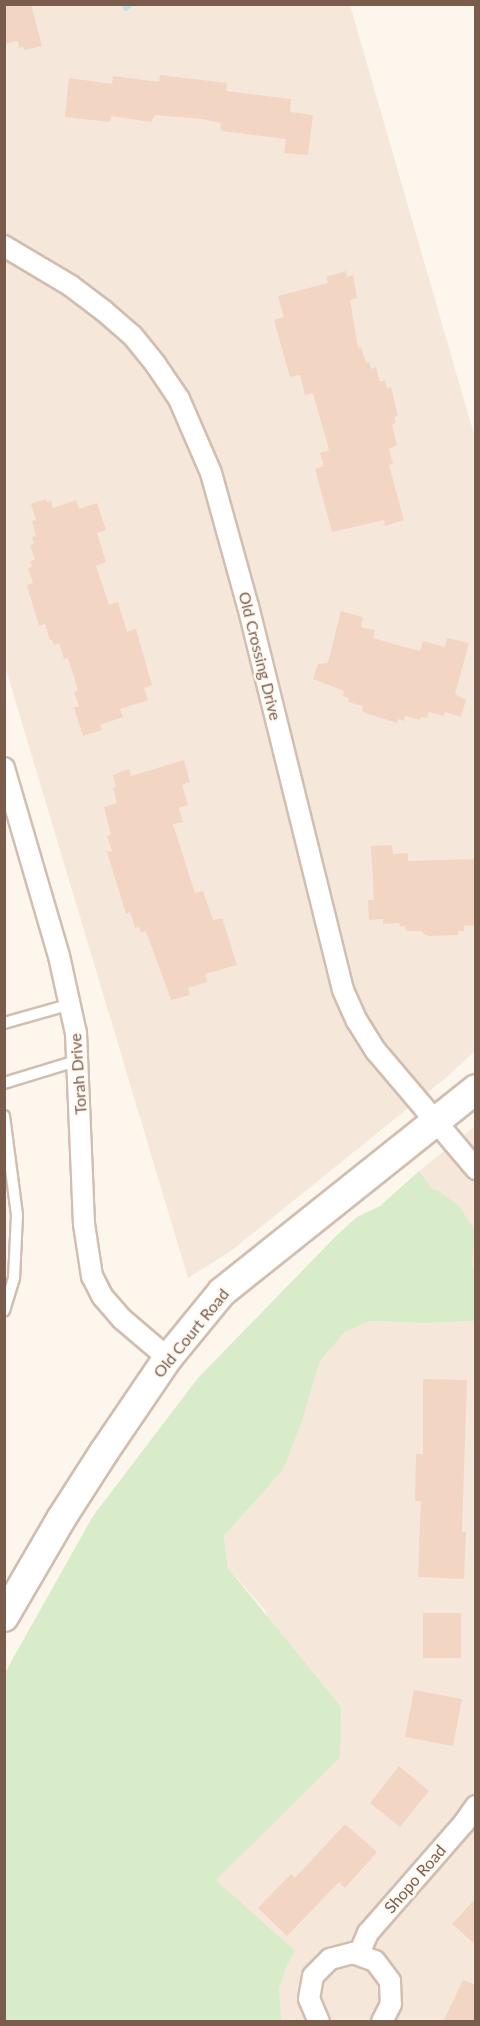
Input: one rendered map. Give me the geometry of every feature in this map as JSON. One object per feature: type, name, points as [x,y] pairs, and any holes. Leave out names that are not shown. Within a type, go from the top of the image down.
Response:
[{"type":"main road","name":"Old Court Road","points":[[4,1617],[67,1509],[168,1358],[222,1292],[476,1089]]},
{"type":"street","name":"Old Crossing Drive","points":[[4,246],[71,286],[118,323],[156,365],[179,399],[211,473],[248,606],[343,990],[357,1021],[376,1051],[436,1120]]},
{"type":"street","name":"Torah Drive","points":[[4,768],[71,1004],[79,1060],[84,1224],[87,1256],[92,1276],[102,1296],[122,1319],[168,1358]]},
{"type":"street","points":[[436,1120],[476,1169]]},
{"type":"street","name":"Shopo Road","points":[[359,1954],[368,1933],[476,1806]]},
{"type":"street","points":[[319,2022],[309,1999],[313,1976],[320,1966],[335,1956],[359,1954],[375,1961],[390,1981],[391,2004],[382,2022]]},
{"type":"lane","points":[[4,1023],[71,1004]]},
{"type":"lane","points":[[4,1083],[79,1060]]},
{"type":"lane","points":[[4,1116],[17,1215],[14,1278],[4,1310]]},
{"type":"shaded area","points":[[4,5],[350,5],[475,438],[475,1051],[448,1076],[231,1251],[188,1278],[5,666]]},
{"type":"shaded area","points":[[474,1127],[476,1130],[475,1276],[437,1196],[419,1171]]},
{"type":"shaded area","points":[[370,1321],[423,1323],[475,1321],[475,2021],[280,2021],[279,1988],[288,1963],[215,1880],[340,1758],[264,1609],[228,1568],[224,1536],[283,1470],[301,1424],[320,1361],[345,1332]]},
{"type":"green space","points":[[419,1171],[433,1190],[437,1190],[459,1206],[475,1230],[472,1264],[475,1276],[475,1321],[423,1323],[370,1321],[345,1332],[320,1361],[301,1424],[283,1470],[224,1536],[228,1568],[341,1707],[340,1758],[216,1880],[295,1951],[279,1988],[281,2020],[5,2021],[4,1675],[93,1516],[198,1378],[336,1236],[357,1217],[380,1206]]},
{"type":"building","points":[[4,4],[31,4],[42,46],[24,50],[23,47],[19,48],[18,41],[4,44]]},
{"type":"building","points":[[160,75],[227,83],[226,91],[291,99],[290,112],[313,115],[308,155],[284,153],[286,139],[222,131],[221,123],[202,119],[155,115],[151,122],[111,116],[110,122],[65,117],[69,78],[112,84],[113,76],[159,82]]},
{"type":"building","points":[[346,271],[347,277],[353,275],[357,298],[350,300],[358,348],[361,347],[366,363],[369,362],[371,369],[376,367],[380,382],[385,380],[387,388],[391,387],[398,416],[394,417],[396,423],[392,425],[397,445],[389,449],[393,464],[389,465],[404,520],[385,526],[384,520],[332,532],[315,469],[324,466],[320,453],[329,450],[313,393],[305,395],[300,375],[290,377],[274,320],[284,317],[278,296],[328,283],[326,277]]},
{"type":"building","points":[[46,499],[47,502],[51,501],[53,508],[76,500],[79,509],[97,503],[106,530],[97,533],[106,562],[96,566],[109,605],[118,602],[127,632],[136,629],[152,685],[144,688],[148,700],[120,709],[123,717],[100,725],[102,730],[83,736],[74,708],[79,706],[74,692],[78,690],[68,658],[64,659],[59,643],[54,645],[50,640],[45,624],[39,626],[27,585],[33,583],[28,568],[32,567],[30,561],[35,560],[30,545],[34,544],[32,537],[36,536],[32,521],[36,520],[31,504]]},
{"type":"building","points":[[341,611],[363,617],[361,627],[375,630],[373,638],[420,651],[423,641],[445,647],[447,638],[469,643],[455,694],[466,700],[461,717],[445,712],[444,716],[429,712],[427,718],[421,717],[420,720],[405,716],[404,721],[398,719],[397,723],[362,711],[363,706],[348,702],[349,698],[343,696],[344,691],[313,679],[318,664],[328,663]]},
{"type":"building","points":[[184,760],[190,782],[182,785],[188,805],[179,808],[183,822],[173,824],[195,893],[203,891],[213,920],[222,918],[237,965],[205,974],[207,982],[188,988],[190,995],[171,1000],[146,931],[141,933],[139,927],[135,928],[130,912],[126,914],[107,852],[112,851],[107,836],[111,835],[104,807],[117,803],[113,788],[116,787],[113,775],[129,769],[131,776]]},
{"type":"building","points":[[392,845],[393,854],[408,853],[408,861],[476,859],[476,925],[464,926],[464,931],[458,931],[458,935],[429,936],[423,934],[422,931],[406,931],[405,926],[400,926],[399,923],[383,924],[383,919],[369,920],[368,900],[374,900],[371,846]]},
{"type":"building","points":[[423,1379],[467,1380],[462,1532],[466,1532],[464,1579],[418,1577],[421,1501],[415,1501],[416,1454],[423,1454]]},
{"type":"building","points":[[423,1613],[461,1613],[461,1658],[423,1658]]},
{"type":"building","points":[[414,1690],[462,1699],[453,1746],[405,1737]]},
{"type":"building","points":[[399,1766],[429,1791],[400,1827],[370,1803]]},
{"type":"building","points":[[345,1824],[377,1852],[345,1888],[339,1882],[287,1936],[258,1908],[291,1874],[295,1878]]},
{"type":"building","points":[[476,1898],[476,1945],[452,1924]]},
{"type":"building","points":[[463,1980],[476,1985],[476,2022],[443,2022]]},
{"type":"waterway","points":[[126,8],[130,4]]}]
